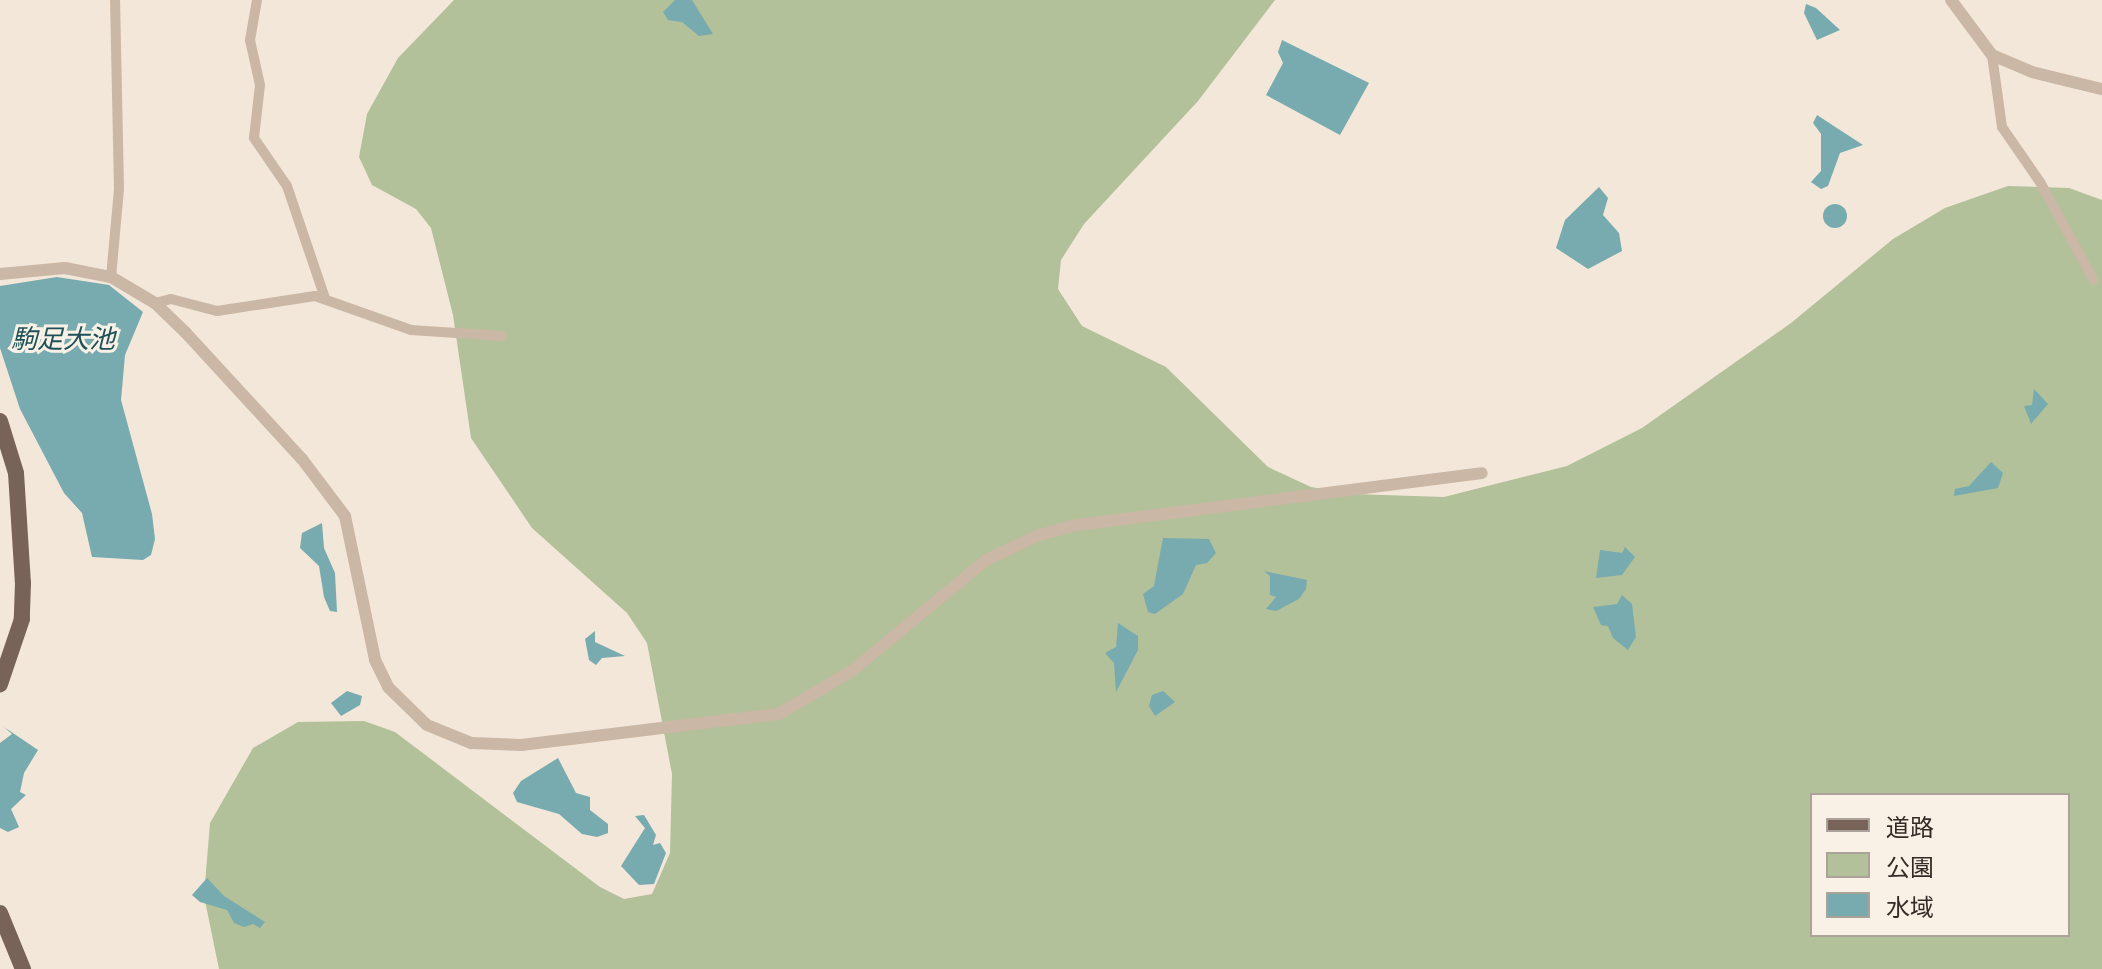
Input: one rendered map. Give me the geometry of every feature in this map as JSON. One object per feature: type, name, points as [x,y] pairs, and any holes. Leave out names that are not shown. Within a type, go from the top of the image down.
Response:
[{"type":"main road","points":[[0,421],[16,473],[23,583],[22,619],[0,684]]},
{"type":"main road","points":[[0,913],[23,969]]},
{"type":"street","points":[[111,277],[119,189],[115,0]]},
{"type":"street","points":[[257,0],[250,40],[260,85],[254,138],[287,186],[325,298]]},
{"type":"street","points":[[1951,0],[1992,55],[2002,127],[2040,182],[2093,279]]},
{"type":"street","points":[[1992,55],[2032,72],[2102,89]]},
{"type":"street","points":[[0,274],[65,268],[111,277],[155,303],[302,459],[339,507],[354,545],[375,660],[388,687],[427,725],[471,743],[521,745],[779,714],[853,670],[986,560],[1051,531],[1482,473]]},
{"type":"street","points":[[155,303],[171,299],[217,311],[325,298],[411,330],[502,336]]},
{"type":"green space","points":[[454,0],[1275,0],[1198,101],[1084,224],[1061,260],[1058,289],[1082,326],[1166,367],[1268,467],[1311,487],[1353,494],[1444,497],[1567,466],[1642,428],[1791,323],[1893,239],[1945,208],[2008,186],[2069,188],[2102,200],[2102,969],[219,969],[204,896],[210,823],[253,748],[298,722],[364,721],[395,732],[600,887],[624,899],[652,894],[670,853],[672,774],[647,643],[627,613],[532,528],[471,438],[453,315],[431,228],[416,209],[372,185],[359,157],[367,114],[398,58]]},
{"type":"water","points":[[675,0],[692,0],[713,34],[699,36],[682,22],[668,20],[663,12]]},
{"type":"water","points":[[1806,4],[1816,8],[1840,30],[1817,40],[1804,13]]},
{"type":"water","points":[[1282,40],[1369,83],[1340,135],[1266,95],[1283,63],[1278,52]]},
{"type":"water","points":[[1817,115],[1863,145],[1840,153],[1828,186],[1821,189],[1811,182],[1821,171],[1821,134],[1813,123]]},
{"type":"water","points":[[1599,187],[1608,198],[1603,215],[1619,233],[1622,251],[1588,269],[1556,248],[1565,220]]},
{"type":"water","points":[[1835,204],[1846,211],[1847,216],[1840,227],[1835,228],[1824,221],[1823,216],[1830,205]]},
{"type":"water","name":"駒足大池","points":[[57,277],[109,285],[143,312],[125,355],[121,400],[152,514],[155,539],[151,555],[143,560],[92,557],[82,513],[64,493],[20,409],[0,348],[0,286]]},
{"type":"water","points":[[2034,389],[2048,404],[2031,424],[2024,406],[2032,405]]},
{"type":"water","points":[[1991,462],[2003,473],[1998,488],[1954,496],[1955,489],[1969,486]]},
{"type":"water","points":[[322,523],[324,548],[335,573],[337,612],[330,611],[324,597],[319,566],[300,548],[302,533]]},
{"type":"water","points":[[1163,538],[1209,539],[1216,553],[1207,563],[1196,565],[1183,594],[1155,614],[1148,612],[1143,594],[1154,586]]},
{"type":"water","points":[[1625,547],[1635,557],[1622,575],[1596,578],[1600,550],[1622,553]]},
{"type":"water","points":[[1264,571],[1307,580],[1306,589],[1299,599],[1276,611],[1266,609],[1276,597],[1270,595],[1270,576]]},
{"type":"water","points":[[1622,595],[1632,604],[1636,637],[1628,650],[1613,638],[1608,626],[1601,625],[1593,607],[1617,604]]},
{"type":"water","points":[[1118,623],[1138,636],[1138,650],[1116,692],[1114,663],[1105,653],[1116,647]]},
{"type":"water","points":[[595,631],[595,642],[625,656],[602,658],[596,665],[589,660],[585,639]]},
{"type":"water","points":[[347,691],[362,696],[360,705],[341,716],[331,703]]},
{"type":"water","points":[[1163,691],[1175,702],[1155,716],[1149,706],[1152,695]]},
{"type":"water","points":[[4,727],[38,750],[24,773],[20,792],[26,795],[11,809],[19,827],[8,832],[0,828],[0,743],[12,734]]},
{"type":"water","points":[[558,758],[576,793],[590,797],[590,810],[608,824],[608,833],[597,837],[582,834],[559,814],[517,802],[513,793],[521,781]]},
{"type":"water","points":[[644,815],[656,835],[653,845],[660,843],[666,853],[654,884],[639,885],[621,866],[645,828],[635,816]]},
{"type":"water","points":[[207,878],[224,896],[265,922],[260,928],[253,924],[244,927],[234,923],[227,910],[200,902],[192,895]]}]
